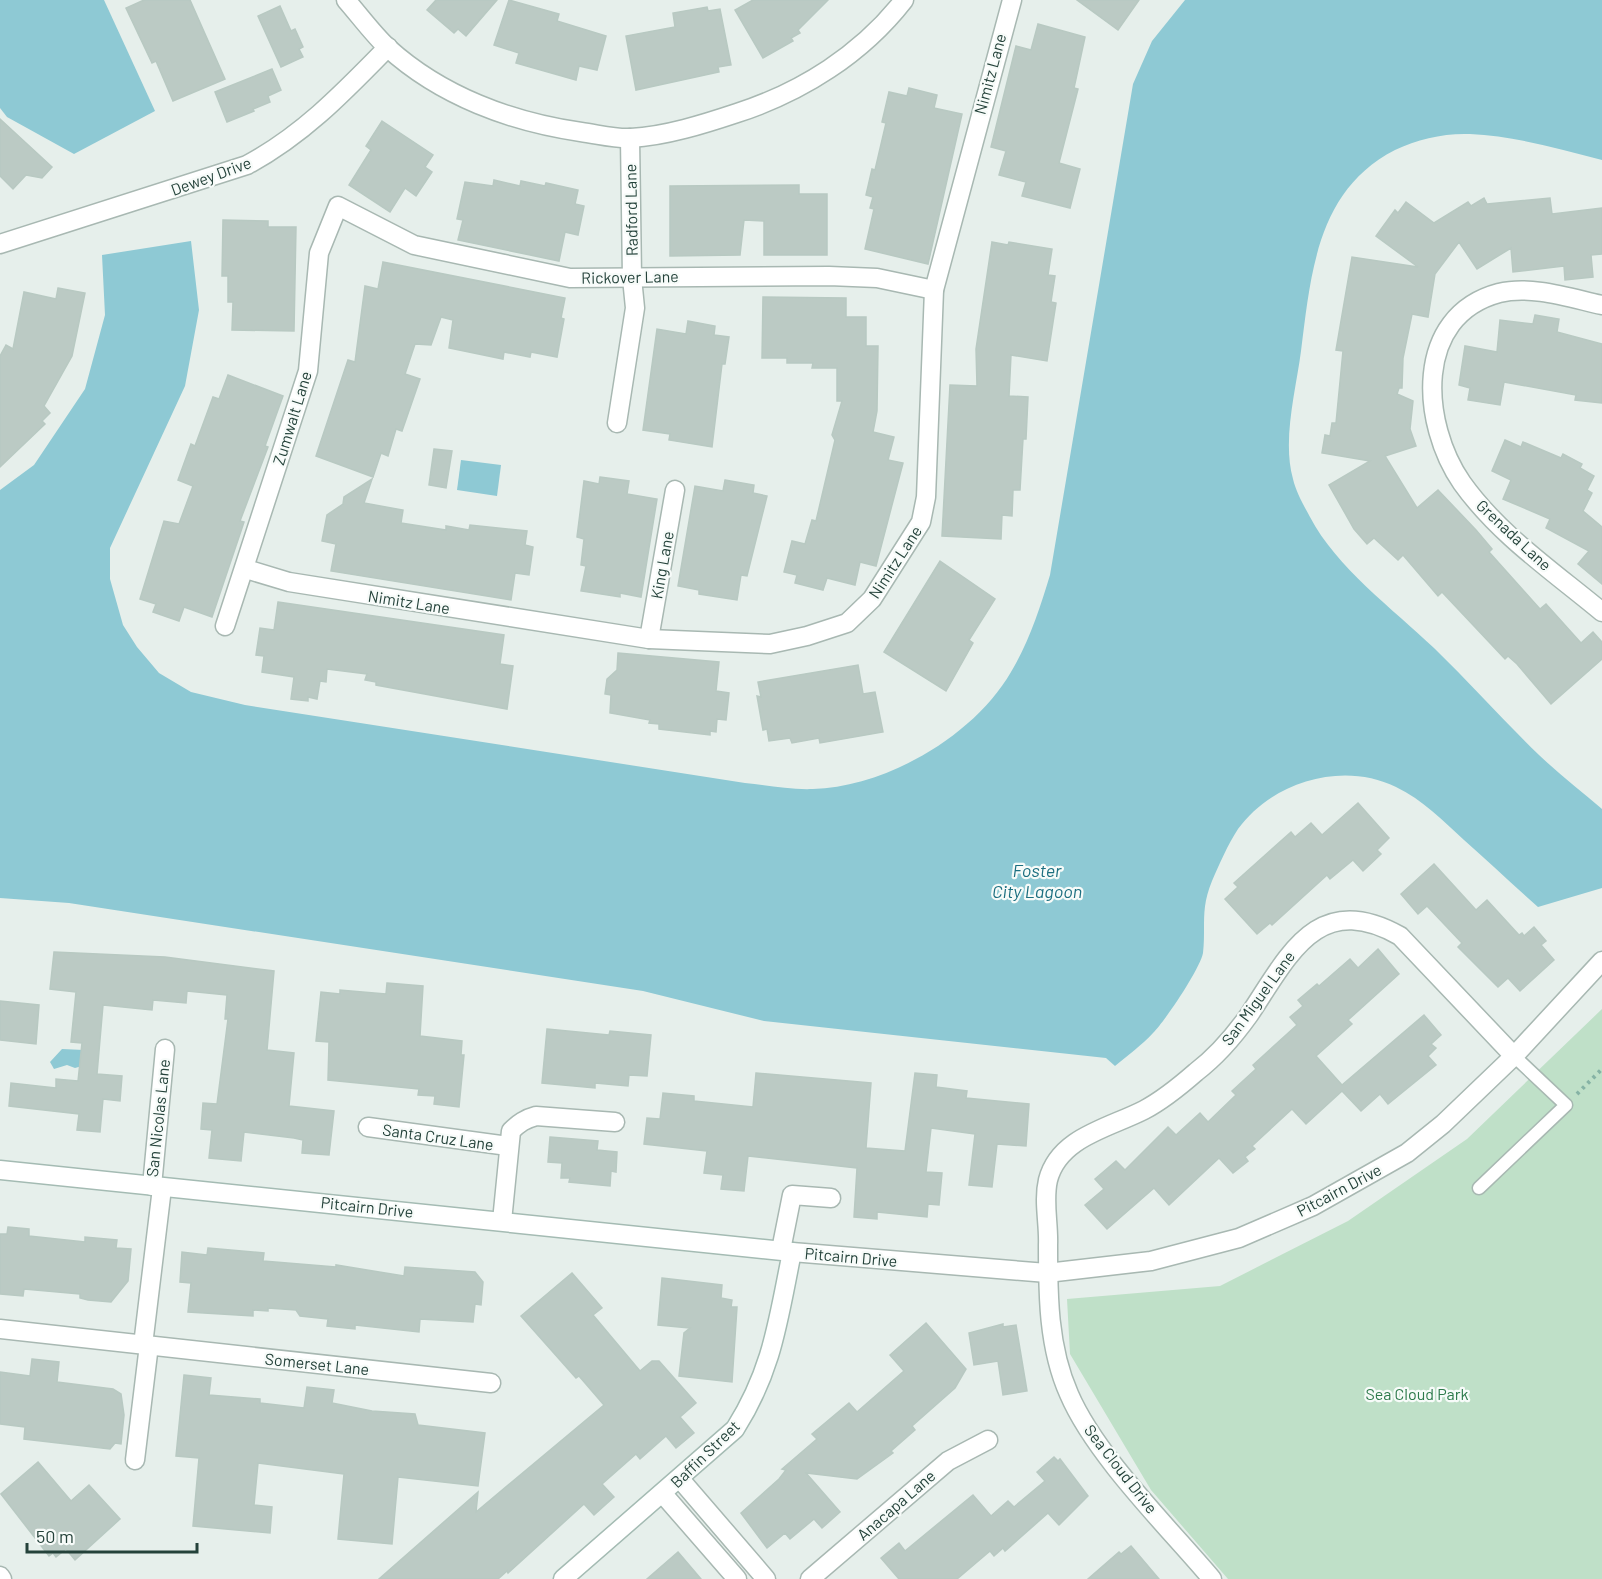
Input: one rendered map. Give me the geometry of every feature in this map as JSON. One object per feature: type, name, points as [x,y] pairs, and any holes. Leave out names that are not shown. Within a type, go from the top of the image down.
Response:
[{"type":"street","points":[[346,0],[388,47],[442,86],[505,115],[553,128],[630,138],[702,124],[769,103],[827,71],[856,50],[887,22],[904,0]]},
{"type":"street","name":"Nimitz Lane","points":[[246,569],[289,582],[649,639],[770,644],[807,636],[847,623],[872,599],[921,522],[926,497],[934,290],[1012,0]]},
{"type":"street","name":"Dewey Drive","points":[[0,244],[247,165],[272,152],[304,129],[334,103],[388,47]]},
{"type":"street","name":"Radford Lane","points":[[617,423],[635,308],[632,278],[630,138]]},
{"type":"street","name":"Rickover Lane","points":[[338,206],[414,245],[570,278],[829,276],[877,278],[934,290]]},
{"type":"street","name":"Zumwalt Lane","points":[[225,626],[246,569],[308,371],[319,253],[338,206]]},
{"type":"street","name":"Grenada Lane","points":[[1602,305],[1530,291],[1504,292],[1481,300],[1467,309],[1448,330],[1433,360],[1431,398],[1441,438],[1460,480],[1480,507],[1505,532],[1602,612]]},
{"type":"street","name":"King Lane","points":[[649,639],[675,490]]},
{"type":"street","name":"San Miguel Lane","points":[[1047,1273],[1046,1192],[1048,1178],[1057,1159],[1081,1140],[1155,1103],[1209,1062],[1247,1018],[1292,949],[1311,933],[1323,927],[1360,921],[1386,928],[1400,936],[1514,1056]]},
{"type":"street","name":"Pitcairn Drive","points":[[0,1170],[787,1251],[1047,1273],[1151,1261],[1239,1238],[1314,1206],[1407,1152],[1443,1124],[1514,1056],[1602,961]]},
{"type":"street","name":"San Nicolas Lane","points":[[157,1187],[165,1049]]},
{"type":"street","name":"Santa Cruz Lane","points":[[502,1221],[511,1131],[525,1119],[536,1116],[615,1122]]},
{"type":"street","name":"Santa Cruz Lane","points":[[368,1127],[508,1146]]},
{"type":"street","points":[[135,1460],[157,1187]]},
{"type":"street","name":"Baffin Street","points":[[563,1579],[735,1429],[753,1401],[772,1353],[787,1251],[792,1195],[831,1198]]},
{"type":"street","name":"Sea Cloud Drive","points":[[1047,1273],[1056,1354],[1078,1413],[1122,1474],[1212,1579]]},
{"type":"street","name":"Somerset Lane","points":[[0,1329],[491,1383]]},
{"type":"street","name":"Anacapa Lane","points":[[810,1579],[948,1461],[988,1440]]},
{"type":"street","points":[[680,1479],[766,1579]]},
{"type":"street","points":[[663,1494],[737,1579]]},
{"type":"lane","points":[[1479,1188],[1566,1105],[1514,1056]]},
{"type":"path","points":[[1566,1105],[1602,1070]]},
{"type":"green space","name":"Sea Cloud Park","points":[[1602,1009],[1602,1579],[1228,1579],[1151,1490],[1070,1354],[1067,1299],[1220,1286],[1348,1221],[1467,1139]]},
{"type":"water","points":[[0,0],[104,0],[155,111],[74,154],[7,117],[0,108]]},
{"type":"water","name":"Foster City Lagoon","points":[[1185,0],[1602,0],[1602,160],[1504,137],[1470,134],[1441,136],[1395,150],[1369,167],[1349,187],[1322,236],[1315,264],[1291,415],[1289,448],[1290,464],[1298,494],[1321,535],[1335,553],[1366,587],[1434,648],[1539,755],[1602,809],[1602,888],[1538,907],[1432,811],[1396,787],[1375,779],[1354,776],[1332,776],[1310,780],[1270,799],[1253,812],[1238,829],[1208,891],[1203,953],[1196,971],[1158,1027],[1115,1066],[1106,1058],[764,1021],[643,991],[69,903],[0,898],[0,490],[34,465],[85,389],[105,315],[102,255],[191,241],[199,310],[185,386],[110,548],[110,579],[123,625],[137,647],[159,673],[191,692],[245,705],[745,783],[805,789],[841,786],[870,779],[898,768],[926,754],[951,737],[975,717],[995,695],[1011,672],[1029,637],[1050,575],[1133,84],[1152,41]]},
{"type":"water","points":[[461,460],[501,465],[497,496],[457,490]]},
{"type":"water","points":[[62,1049],[84,1050],[82,1066],[75,1068],[67,1065],[54,1069],[50,1062]]},
{"type":"building","points":[[144,0],[190,0],[225,79],[173,101],[156,61],[152,63],[126,8]]},
{"type":"building","points":[[436,0],[497,0],[466,36],[458,29],[454,33],[427,10]]},
{"type":"building","points":[[509,0],[559,14],[557,21],[606,36],[597,70],[579,66],[576,80],[516,63],[519,53],[494,45]]},
{"type":"building","points":[[753,0],[828,0],[798,30],[800,33],[791,38],[793,41],[763,58],[735,10]]},
{"type":"building","points":[[1077,0],[1139,0],[1118,30]]},
{"type":"building","points":[[280,6],[291,31],[295,29],[303,47],[299,49],[303,57],[281,67],[258,16]]},
{"type":"building","points":[[707,7],[708,11],[720,9],[731,65],[718,67],[719,72],[636,90],[626,36],[675,27],[673,13]]},
{"type":"building","points":[[1038,24],[1085,37],[1074,88],[1078,89],[1059,163],[1080,169],[1070,208],[1022,196],[1026,182],[999,175],[1006,151],[991,147],[1016,46],[1031,50]]},
{"type":"building","points":[[272,69],[281,90],[268,96],[270,102],[227,122],[215,92]]},
{"type":"building","points":[[909,88],[937,95],[934,108],[962,114],[928,264],[865,249],[874,209],[870,208],[873,197],[866,195],[872,169],[875,170],[886,123],[882,122],[889,92],[907,96]]},
{"type":"building","points":[[0,119],[52,167],[42,178],[26,175],[13,189],[0,176]]},
{"type":"building","points":[[382,121],[433,155],[425,167],[432,172],[416,196],[405,188],[390,212],[349,185],[371,150],[366,146]]},
{"type":"building","points":[[494,180],[520,186],[521,181],[545,186],[546,183],[578,190],[575,204],[584,206],[578,235],[565,232],[559,261],[458,240],[463,220],[457,219],[465,182],[493,186]]},
{"type":"building","points":[[799,185],[799,194],[827,194],[827,255],[764,255],[764,221],[744,220],[740,255],[670,256],[670,186]]},
{"type":"building","points":[[1484,198],[1487,204],[1550,198],[1552,214],[1602,208],[1602,254],[1591,255],[1593,277],[1565,280],[1564,266],[1513,272],[1511,248],[1477,269],[1459,242],[1435,274],[1428,317],[1412,314],[1403,358],[1402,388],[1399,388],[1397,394],[1413,401],[1410,429],[1416,446],[1385,456],[1417,508],[1438,490],[1476,530],[1492,549],[1489,552],[1540,609],[1546,604],[1581,643],[1593,632],[1602,642],[1602,659],[1551,704],[1517,664],[1508,656],[1505,659],[1442,592],[1438,596],[1403,555],[1398,560],[1374,538],[1367,544],[1354,529],[1329,485],[1370,461],[1322,453],[1325,435],[1330,436],[1332,423],[1336,423],[1343,351],[1336,350],[1352,257],[1418,267],[1376,236],[1395,210],[1398,213],[1406,202],[1434,223],[1468,202],[1471,206]]},
{"type":"building","points":[[223,220],[268,221],[268,227],[296,227],[294,331],[232,330],[233,302],[228,302],[228,276],[222,276]]},
{"type":"building","points":[[992,242],[1008,245],[1009,242],[1052,249],[1048,275],[1055,276],[1051,302],[1056,303],[1047,361],[1011,355],[1009,396],[1028,397],[1026,439],[1023,439],[1020,490],[1013,490],[1012,516],[1002,515],[1001,539],[942,536],[950,385],[977,386],[976,349]]},
{"type":"building","points":[[383,262],[565,298],[561,318],[564,319],[557,357],[531,352],[530,357],[504,352],[503,359],[449,348],[453,320],[441,317],[431,345],[415,344],[405,374],[420,379],[402,431],[396,429],[388,456],[381,453],[373,477],[316,456],[348,360],[355,362],[365,286],[378,289]]},
{"type":"building","points":[[58,288],[85,293],[72,356],[44,406],[50,413],[42,421],[45,424],[0,467],[0,356],[6,345],[13,349],[24,292],[56,299]]},
{"type":"building","points":[[763,297],[846,298],[846,317],[866,317],[866,346],[878,346],[877,411],[873,432],[894,437],[888,460],[903,463],[876,566],[860,562],[855,585],[827,578],[823,590],[795,583],[797,575],[784,572],[792,541],[805,544],[812,520],[816,521],[835,440],[832,435],[842,401],[837,401],[837,368],[812,368],[813,363],[787,363],[787,358],[762,358]]},
{"type":"building","points":[[1535,315],[1559,319],[1557,332],[1602,344],[1602,403],[1575,400],[1576,395],[1504,382],[1500,405],[1468,400],[1470,388],[1459,385],[1465,346],[1497,352],[1500,320],[1533,324]]},
{"type":"building","points":[[688,321],[715,326],[714,335],[729,337],[725,364],[722,364],[712,447],[669,440],[670,434],[643,430],[657,329],[686,334]]},
{"type":"building","points":[[228,375],[283,396],[265,446],[268,447],[240,521],[244,522],[212,617],[184,607],[179,621],[153,612],[156,604],[140,599],[164,521],[179,524],[193,486],[178,480],[191,444],[195,446],[213,397],[219,399]]},
{"type":"building","points":[[1505,440],[1521,447],[1523,442],[1561,458],[1563,454],[1582,464],[1580,468],[1594,476],[1587,490],[1592,493],[1583,511],[1602,527],[1602,584],[1578,564],[1589,551],[1546,528],[1550,519],[1503,499],[1511,480],[1492,471]]},
{"type":"building","points":[[434,449],[452,451],[446,488],[429,485]]},
{"type":"building","points":[[600,477],[629,481],[627,494],[657,499],[641,597],[620,593],[620,597],[581,591],[586,566],[581,565],[584,539],[577,537],[584,481],[599,484]]},
{"type":"building","points":[[372,479],[364,503],[403,510],[401,523],[446,530],[446,526],[469,530],[470,525],[527,531],[525,545],[533,547],[529,575],[515,573],[511,600],[331,571],[336,544],[322,541],[327,515],[343,504],[344,497]]},
{"type":"building","points":[[725,480],[754,485],[753,493],[767,496],[747,576],[741,575],[737,600],[699,594],[699,590],[678,586],[695,486],[723,491]]},
{"type":"building","points":[[940,561],[995,599],[969,640],[973,643],[946,691],[884,652]]},
{"type":"building","points":[[278,602],[504,635],[500,664],[513,666],[507,709],[376,685],[376,682],[365,680],[367,674],[327,669],[326,682],[320,681],[317,699],[308,697],[308,701],[291,699],[294,677],[262,672],[264,656],[256,655],[260,628],[274,630]]},
{"type":"building","points":[[618,653],[719,662],[716,691],[729,693],[726,720],[717,719],[716,732],[710,731],[710,735],[659,729],[659,724],[649,723],[650,720],[610,713],[611,695],[605,694],[607,679],[617,670]]},
{"type":"building","points":[[858,665],[863,694],[875,692],[883,732],[820,743],[819,738],[792,743],[790,738],[769,741],[767,729],[763,730],[757,696],[761,697],[758,682]]},
{"type":"building","points":[[1358,803],[1389,838],[1377,850],[1381,854],[1363,871],[1353,860],[1330,879],[1327,875],[1272,925],[1270,923],[1257,934],[1225,899],[1238,887],[1234,883],[1291,832],[1295,837],[1311,823],[1322,835]]},
{"type":"building","points":[[1434,864],[1476,910],[1487,900],[1519,935],[1522,933],[1524,936],[1534,927],[1546,941],[1541,945],[1554,960],[1520,991],[1508,978],[1498,987],[1458,947],[1462,943],[1427,906],[1418,914],[1401,894]]},
{"type":"building","points":[[1378,949],[1399,974],[1348,1020],[1352,1024],[1316,1056],[1342,1085],[1424,1015],[1441,1035],[1431,1044],[1436,1048],[1428,1056],[1436,1065],[1388,1104],[1380,1094],[1361,1111],[1342,1091],[1306,1124],[1292,1109],[1252,1146],[1255,1149],[1245,1157],[1248,1161],[1233,1173],[1219,1158],[1169,1205],[1154,1188],[1107,1229],[1085,1205],[1104,1189],[1095,1179],[1116,1161],[1125,1170],[1168,1127],[1176,1135],[1200,1113],[1208,1122],[1236,1095],[1232,1091],[1256,1069],[1253,1065],[1297,1025],[1290,1017],[1303,1006],[1298,1000],[1317,984],[1319,986],[1350,959],[1358,968]]},
{"type":"building","points":[[54,952],[165,957],[274,971],[267,1050],[294,1053],[289,1106],[334,1111],[329,1155],[302,1153],[303,1140],[244,1132],[241,1161],[209,1158],[212,1130],[201,1129],[203,1103],[217,1104],[228,1019],[225,1019],[227,995],[187,991],[186,1003],[153,1000],[152,1010],[103,1005],[97,1074],[122,1076],[120,1101],[103,1099],[100,1132],[77,1130],[79,1114],[9,1106],[11,1083],[56,1088],[56,1079],[78,1081],[82,1043],[71,1042],[76,992],[50,989]]},
{"type":"building","points":[[387,983],[423,986],[420,1036],[462,1041],[461,1055],[464,1055],[459,1107],[434,1104],[435,1096],[418,1095],[419,1089],[328,1080],[329,1042],[316,1041],[321,992],[340,994],[340,990],[386,994]]},
{"type":"building","points":[[0,1001],[39,1005],[36,1044],[0,1040]]},
{"type":"building","points":[[547,1029],[609,1035],[610,1031],[651,1035],[647,1076],[629,1075],[628,1086],[595,1083],[595,1088],[542,1083]]},
{"type":"building","points":[[756,1073],[871,1083],[866,1148],[905,1151],[915,1073],[937,1075],[936,1087],[967,1091],[966,1098],[1029,1104],[1026,1146],[997,1144],[992,1187],[969,1185],[975,1134],[931,1128],[926,1172],[942,1173],[939,1205],[928,1204],[927,1217],[877,1212],[877,1219],[854,1217],[857,1168],[748,1156],[744,1191],[721,1189],[723,1175],[704,1173],[707,1151],[644,1144],[647,1118],[660,1119],[663,1093],[694,1096],[694,1101],[753,1107]]},
{"type":"building","points":[[550,1137],[598,1141],[597,1150],[617,1152],[616,1172],[611,1171],[610,1186],[569,1182],[570,1178],[561,1178],[562,1163],[548,1162]]},
{"type":"building","points":[[8,1227],[29,1229],[29,1236],[85,1242],[85,1237],[117,1240],[116,1248],[131,1249],[128,1281],[111,1302],[80,1298],[80,1294],[24,1289],[23,1296],[0,1294],[0,1234],[7,1234]]},
{"type":"building","points":[[208,1248],[264,1253],[263,1261],[336,1267],[336,1265],[404,1276],[405,1267],[475,1272],[483,1282],[481,1305],[475,1304],[473,1322],[420,1319],[419,1332],[355,1325],[355,1329],[327,1326],[328,1319],[300,1316],[296,1310],[268,1308],[268,1311],[253,1310],[253,1316],[188,1312],[191,1283],[180,1282],[182,1252],[207,1255]]},
{"type":"building","points":[[572,1273],[602,1308],[593,1315],[640,1371],[652,1361],[659,1361],[696,1403],[680,1417],[694,1433],[676,1448],[666,1436],[640,1459],[636,1454],[602,1484],[614,1497],[594,1515],[584,1504],[508,1573],[507,1571],[498,1579],[379,1579],[478,1492],[476,1512],[604,1405],[579,1376],[576,1378],[521,1316]]},
{"type":"building","points":[[662,1278],[722,1285],[721,1298],[732,1300],[731,1307],[737,1307],[732,1382],[679,1376],[684,1333],[690,1328],[658,1325]]},
{"type":"building","points":[[926,1323],[966,1369],[955,1388],[912,1426],[915,1430],[891,1451],[893,1453],[857,1479],[806,1473],[840,1512],[822,1528],[814,1519],[790,1539],[785,1533],[767,1548],[741,1513],[779,1479],[786,1470],[782,1469],[817,1439],[812,1434],[849,1403],[857,1412],[904,1371],[890,1355]]},
{"type":"building","points":[[1003,1324],[1003,1327],[1016,1325],[1027,1391],[1003,1395],[998,1361],[974,1365],[969,1333]]},
{"type":"building","points":[[32,1359],[59,1362],[57,1382],[113,1389],[121,1394],[124,1415],[121,1444],[115,1443],[110,1449],[24,1439],[25,1427],[0,1424],[0,1372],[30,1376]]},
{"type":"building","points":[[184,1375],[211,1378],[209,1395],[260,1399],[260,1403],[304,1408],[307,1387],[334,1390],[332,1403],[372,1411],[415,1414],[418,1425],[485,1433],[478,1486],[398,1477],[392,1544],[338,1539],[344,1474],[258,1463],[254,1505],[272,1507],[270,1533],[193,1526],[199,1458],[176,1456]]},
{"type":"building","points":[[1054,1457],[1058,1461],[1060,1459],[1088,1496],[1059,1525],[1048,1513],[1005,1551],[1003,1548],[994,1556],[990,1551],[957,1579],[899,1579],[881,1558],[899,1543],[905,1551],[973,1495],[991,1516],[1008,1501],[1014,1507],[1045,1481],[1037,1472]]},
{"type":"building","points":[[38,1462],[71,1501],[89,1485],[120,1519],[75,1560],[66,1549],[56,1557],[53,1553],[49,1556],[1,1494]]},
{"type":"building","points":[[1131,1546],[1159,1579],[1088,1579],[1119,1552],[1121,1554]]},
{"type":"building","points":[[678,1552],[701,1579],[647,1579]]}]
